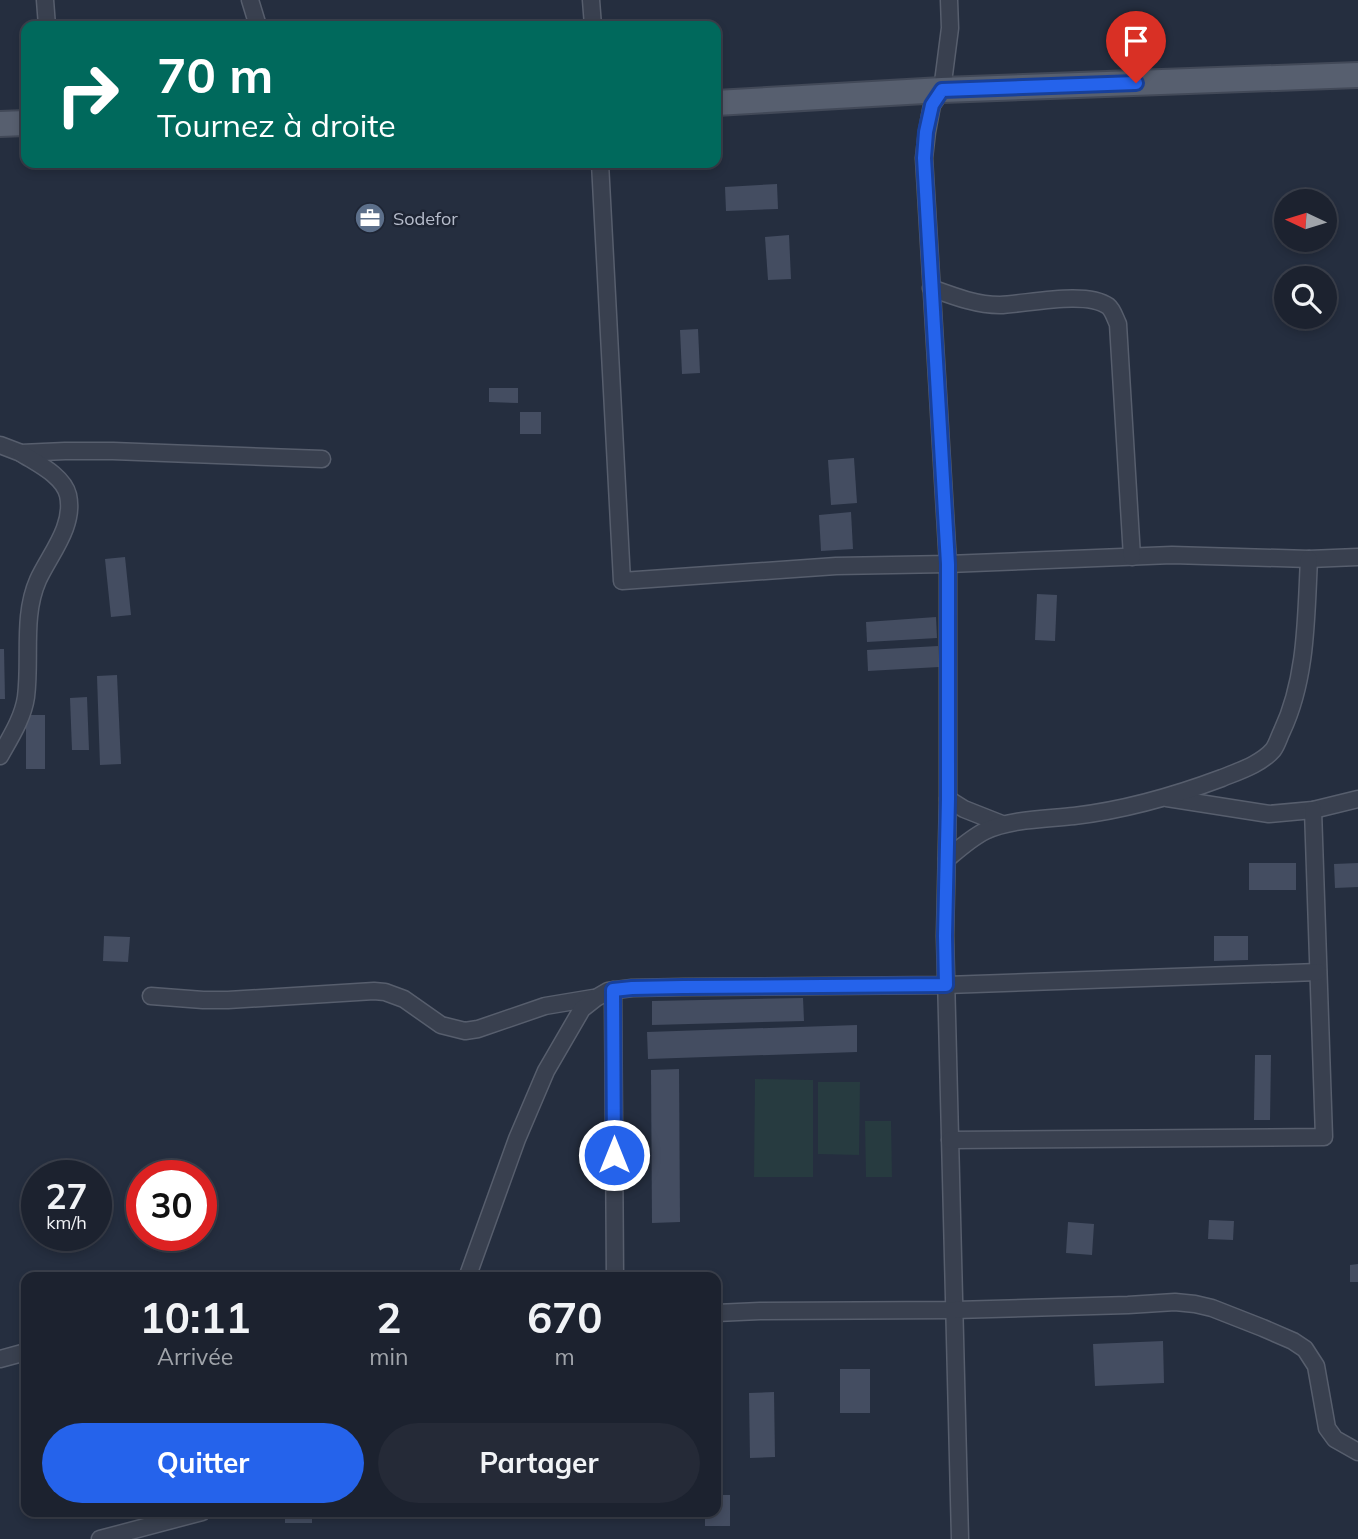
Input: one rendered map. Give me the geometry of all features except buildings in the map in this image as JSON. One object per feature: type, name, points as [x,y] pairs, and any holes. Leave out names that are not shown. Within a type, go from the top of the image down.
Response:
[{"type":"main road","points":[[721,103],[942,90],[1358,75]]},
{"type":"main road","points":[[0,124],[21,123]]},
{"type":"street","points":[[46,0],[47,21]]},
{"type":"street","points":[[250,0],[256,21]]},
{"type":"street","points":[[591,0],[593,21]]},
{"type":"street","points":[[949,0],[950,28],[942,90],[932,105],[924,158],[948,564],[945,936],[960,1539]]},
{"type":"street","points":[[600,168],[622,581],[836,566],[1132,556],[1309,559],[1358,557]]},
{"type":"street","points":[[931,288],[985,304],[1082,298],[1098,300],[1110,307],[1118,324],[1132,556]]},
{"type":"street","points":[[0,445],[21,453],[52,474],[68,493],[69,506],[64,532],[32,598],[26,700],[0,756]]},
{"type":"street","points":[[21,453],[113,451],[322,459]]},
{"type":"street","points":[[947,859],[976,836],[1002,824],[1091,814],[1165,798],[1238,772],[1273,750],[1290,714],[1299,674],[1306,629],[1309,559]]},
{"type":"street","points":[[1165,798],[1269,814],[1313,810],[1358,799]]},
{"type":"street","points":[[948,799],[964,810],[1002,824]]},
{"type":"street","points":[[950,1140],[1324,1137],[1313,810]]},
{"type":"street","points":[[469,1272],[512,1151],[545,1071],[582,1009],[608,991],[670,987],[946,985],[1318,972]]},
{"type":"street","points":[[613,990],[615,1272]]},
{"type":"street","points":[[151,996],[228,1000],[386,992],[404,999],[441,1025],[465,1031],[545,1006],[596,998]]},
{"type":"street","points":[[721,1313],[955,1310],[1175,1302],[1195,1304],[1212,1308],[1293,1341],[1305,1349],[1316,1366],[1328,1428],[1335,1439],[1358,1452]]},
{"type":"street","points":[[0,1359],[21,1353]]},
{"type":"street","points":[[100,1539],[183,1517]]},
{"type":"green space","points":[[755,1079],[813,1080],[813,1177],[754,1177]]},
{"type":"green space","points":[[818,1082],[860,1082],[859,1155],[818,1154]]},
{"type":"green space","points":[[865,1121],[891,1121],[892,1177],[866,1177]]},
{"type":"place","name":"Sodefor","points":[[370,218]]},
{"type":"route","points":[[614,1155],[613,990],[946,985],[948,564],[924,158],[926,132],[932,105],[942,90],[1136,83]]}]
